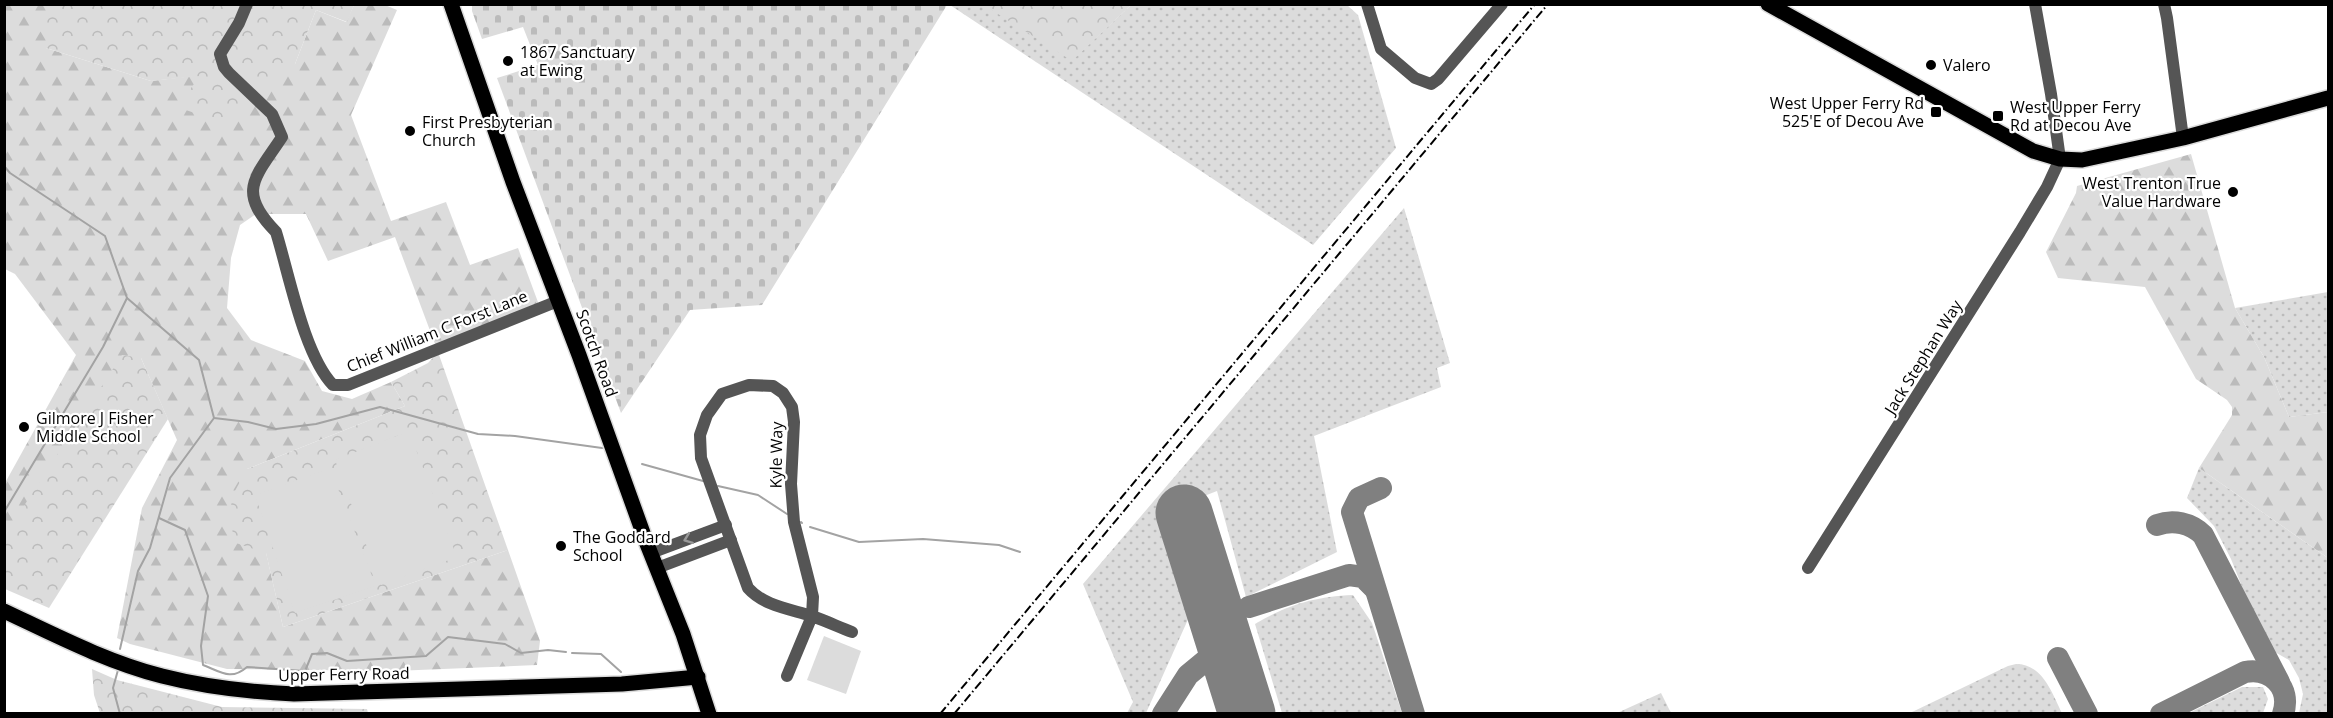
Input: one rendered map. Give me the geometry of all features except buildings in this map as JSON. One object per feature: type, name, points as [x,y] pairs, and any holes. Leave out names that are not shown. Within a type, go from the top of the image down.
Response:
[{"type":"main road","name":"Scotch Road","points":[[451,4],[499,145],[683,634],[709,714]]},
{"type":"main road","points":[[1768,4],[2033,151],[2060,159],[2082,160],[2183,138],[2328,98]]},
{"type":"main road","name":"Upper Ferry Road","points":[[4,611],[106,657],[160,676],[253,692],[294,694],[611,684],[698,677]]},
{"type":"street","name":"Chief William C Forst Lane","points":[[247,4],[239,23],[220,54],[224,67],[272,114],[282,137],[253,182],[252,200],[265,221],[276,232],[309,340],[322,374],[333,385],[348,385],[558,301]]},
{"type":"street","points":[[1367,4],[1381,49],[1415,78],[1431,84],[1438,80],[1502,4]]},
{"type":"street","points":[[2035,4],[2060,159]]},
{"type":"street","points":[[2164,4],[2183,138]]},
{"type":"street","name":"Jack Stephan Way","points":[[1808,568],[2020,232],[2047,187],[2060,159]]},
{"type":"street","name":"Kyle Way","points":[[787,676],[812,616],[813,597],[793,512],[790,484],[794,422],[792,407],[783,393],[773,386],[749,385],[722,394],[707,415],[700,435],[701,458],[748,588],[764,601],[812,616],[852,632]]},
{"type":"street","points":[[654,561],[726,525]]},
{"type":"street","points":[[654,561],[731,540]]},
{"type":"green space","points":[[472,4],[947,5],[762,305],[690,310],[621,413],[497,78],[538,65],[523,27],[482,39],[472,11]]},
{"type":"green space","points":[[5,5],[46,5],[46,48],[151,81],[295,64],[316,10],[346,22],[354,5],[385,5],[397,10],[351,115],[391,221],[446,202],[470,265],[518,248],[542,313],[438,352],[395,237],[328,261],[306,214],[256,214],[240,225],[231,258],[227,308],[251,340],[305,361],[322,391],[352,399],[391,382],[405,406],[247,469],[283,627],[508,550],[540,641],[537,665],[394,671],[227,669],[130,644],[117,638],[142,508],[177,440],[141,358],[5,535],[5,483],[76,355],[15,274],[5,269]]},
{"type":"green space","points":[[46,5],[354,5],[347,22],[316,10],[295,64],[227,124],[177,107],[200,76],[151,81],[46,48]]},
{"type":"green space","points":[[950,5],[986,5],[1072,60],[1131,5],[1347,5],[1358,15],[1396,148],[1313,245]]},
{"type":"green space","points":[[984,5],[1131,5],[1072,61]]},
{"type":"green space","points":[[2191,154],[2235,308],[2264,357],[2289,417],[2328,412],[2328,558],[2199,468],[2232,415],[2232,407],[2227,400],[2196,379],[2145,287],[2058,278],[2046,252],[2076,193],[2077,186]]},
{"type":"green space","points":[[1404,208],[1450,363],[1437,368],[1441,387],[1314,436],[1337,552],[1246,597],[1217,491],[1158,514],[1190,615],[1146,713],[1127,713],[1133,702],[1083,584]]},
{"type":"green space","points":[[2328,292],[2328,412],[2289,417],[2264,357],[2235,308]]},
{"type":"green space","points":[[438,352],[508,550],[283,627],[266,553],[233,542],[231,498],[247,469],[405,406],[391,382],[428,363]]},
{"type":"green space","points":[[122,355],[141,358],[168,419],[49,608],[5,589],[5,535]]},
{"type":"green space","points":[[409,431],[457,557],[381,585],[335,460]]},
{"type":"green space","points":[[330,468],[376,586],[295,613],[255,495]]},
{"type":"green space","points":[[2199,468],[2328,558],[2328,713],[2299,713],[2303,694],[2299,678],[2289,660],[2266,647],[2231,559],[2214,526],[2187,498]]},
{"type":"green space","points":[[1353,595],[1372,623],[1402,713],[1282,713],[1255,624],[1279,611],[1302,603]]},
{"type":"green space","points":[[824,636],[861,651],[846,694],[807,680]]},
{"type":"green space","points":[[2025,665],[2040,674],[2062,713],[1910,713],[2008,666]]},
{"type":"green space","points":[[92,669],[117,680],[222,707],[367,709],[368,713],[100,713],[94,695]]},
{"type":"green space","points":[[2242,687],[2263,687],[2268,699],[2263,713],[2189,713]]},
{"type":"green space","points":[[1661,693],[1671,713],[1617,713]]},
{"type":"waterway","points":[[4,166],[10,173],[105,236],[127,298],[199,360],[214,418],[170,478],[150,548],[138,571],[120,649]]},
{"type":"waterway","points":[[4,512],[103,347],[127,298]]},
{"type":"waterway","points":[[214,418],[248,422],[276,429],[316,424],[380,407],[478,434],[515,436],[602,448]]},
{"type":"waterway","points":[[642,464],[703,481]]},
{"type":"waterway","points":[[718,486],[758,495],[787,514]]},
{"type":"waterway","points":[[159,518],[185,530],[208,596],[201,646],[203,665],[226,674],[236,674],[247,667],[305,671],[312,654],[327,653],[347,661],[426,656],[448,637],[505,644],[521,653],[548,650],[566,652]]},
{"type":"waterway","points":[[810,527],[859,542],[923,539],[999,545],[1020,552]]},
{"type":"waterway","points":[[572,653],[601,654],[621,672]]},
{"type":"waterway","points":[[118,670],[113,688],[120,714]]},
{"type":"taxiway","points":[[1381,488],[1359,498],[1352,512],[1414,714]]},
{"type":"taxiway","points":[[2157,525],[2169,522],[2182,523],[2203,535],[2279,682]]},
{"type":"taxiway","points":[[1249,607],[1349,575],[1363,577],[1374,588]]},
{"type":"taxiway","points":[[2058,658],[2087,714]]},
{"type":"taxiway","points":[[1163,714],[1188,675],[1205,661]]},
{"type":"taxiway","points":[[2161,714],[2245,672],[2254,671],[2270,676],[2282,688],[2285,704],[2283,714]]},
{"type":"runway","points":[[1184,513],[1247,714]]},
{"type":"railway","points":[[940,714],[1535,4]]},
{"type":"railway","points":[[954,714],[1548,4]]},
{"type":"place","name":"1867 Sanctuary at Ewing","points":[[508,61]]},
{"type":"place","name":"Valero","points":[[1931,65]]},
{"type":"place","name":"West Upper Ferry Rd 525'E of Decou Ave","points":[[1936,112]]},
{"type":"place","name":"West Upper Ferry Rd at Decou Ave","points":[[1998,116]]},
{"type":"place","name":"First Presbyterian Church","points":[[410,131]]},
{"type":"place","name":"West Trenton True Value Hardware","points":[[2233,192]]},
{"type":"place","name":"Gilmore J Fisher Middle School","points":[[24,427]]},
{"type":"place","name":"The Goddard School","points":[[561,546]]}]
